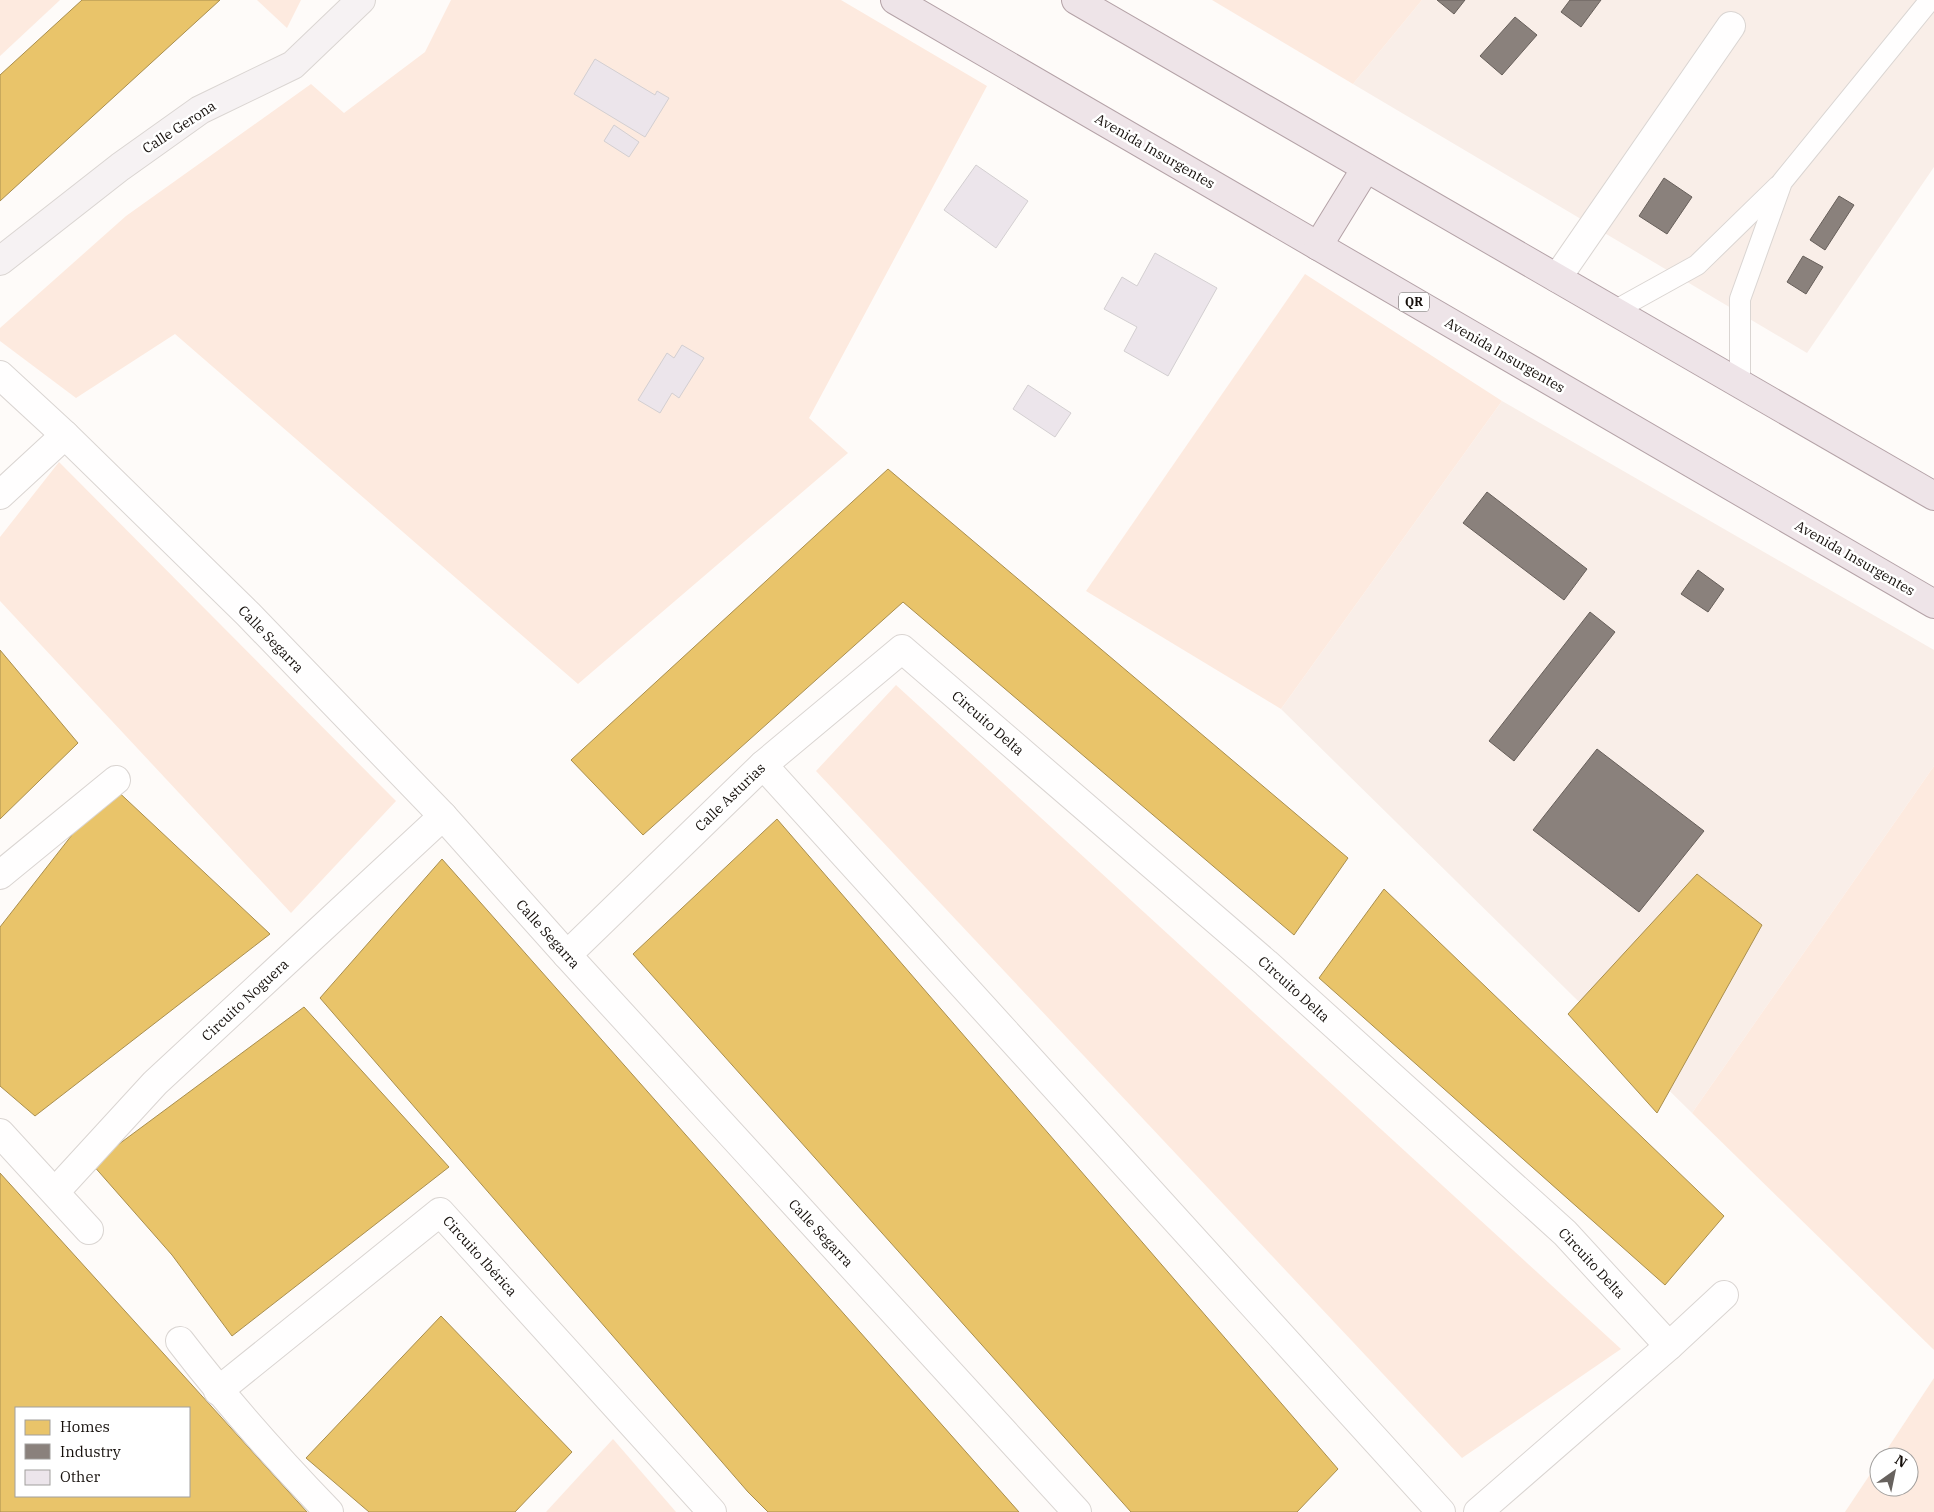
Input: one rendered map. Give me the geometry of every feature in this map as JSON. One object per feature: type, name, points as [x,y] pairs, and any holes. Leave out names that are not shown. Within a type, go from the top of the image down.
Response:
[{"type":"main road","name":"Avenida Insurgentes","points":[[895,0],[1934,604]]},
{"type":"main road","points":[[1076,0],[1934,496]]},
{"type":"main road","points":[[1318,246],[1366,168]]},
{"type":"street","name":"Calle Gerona","points":[[0,261],[120,168],[200,110],[293,65],[361,0]]},
{"type":"street","points":[[1557,278],[1731,26]]},
{"type":"street","name":"Calle Segarra","points":[[0,375],[65,435],[248,614],[442,816],[1077,1512]]},
{"type":"street","points":[[0,495],[65,435]]},
{"type":"street","name":"Calle Asturias","points":[[567,955],[763,765],[902,649]]},
{"type":"street","name":"Circuito Delta","points":[[902,649],[1258,956],[1565,1233],[1669,1346]]},
{"type":"street","points":[[763,765],[1441,1512]]},
{"type":"street","points":[[0,875],[116,780]]},
{"type":"street","name":"Circuito Noguera","points":[[55,1192],[156,1083],[442,816]]},
{"type":"street","points":[[0,1133],[89,1230]]},
{"type":"street","name":"Circuito Ibérica","points":[[218,1391],[440,1212],[712,1512]]},
{"type":"street","points":[[1478,1512],[1669,1346],[1724,1295]]},
{"type":"street","points":[[180,1341],[218,1391],[329,1512]]},
{"type":"lane","points":[[1614,311],[1697,266],[1782,182],[1930,0]]},
{"type":"lane","points":[[1740,384],[1740,300],[1782,182]]},
{"type":"shaded area","points":[[0,0],[60,0],[0,56]]},
{"type":"shaded area","points":[[257,0],[301,0],[287,28]]},
{"type":"shaded area","points":[[451,0],[841,0],[987,86],[809,418],[848,453],[578,684],[175,334],[76,398],[0,341],[0,328],[126,216],[311,84],[344,113],[425,52]]},
{"type":"shaded area","points":[[1212,0],[1422,0],[1353,84]]},
{"type":"shaded area","points":[[1422,0],[1934,0],[1934,167],[1807,353],[1353,84]]},
{"type":"shaded area","points":[[1305,274],[1502,401],[1281,709],[1086,591]]},
{"type":"shaded area","points":[[1502,401],[1934,650],[1934,766],[1692,1113],[1281,709]]},
{"type":"shaded area","points":[[59,462],[396,801],[291,913],[0,601],[0,537]]},
{"type":"shaded area","points":[[896,685],[1621,1349],[1462,1458],[816,771]]},
{"type":"shaded area","points":[[1934,766],[1934,1350],[1692,1113]]},
{"type":"shaded area","points":[[1934,1378],[1934,1512],[1845,1512],[1869,1476],[1869,1497],[1919,1497],[1919,1447],[1889,1447]]},
{"type":"shaded area","points":[[613,1439],[676,1512],[546,1512]]},
{"type":"building: Homes","points":[[82,0],[220,0],[0,201],[0,75]]},
{"type":"building: Homes","points":[[888,469],[1348,858],[1294,935],[903,602],[643,835],[571,760]]},
{"type":"building: Homes","points":[[0,650],[78,743],[0,819]]},
{"type":"building: Homes","points":[[111,785],[270,934],[35,1116],[0,1086],[0,927]]},
{"type":"building: Homes","points":[[777,819],[1338,1469],[1297,1512],[1131,1512],[633,954]]},
{"type":"building: Homes","points":[[442,859],[1019,1512],[768,1512],[748,1492],[320,998]]},
{"type":"building: Homes","points":[[1697,874],[1762,925],[1657,1113],[1568,1014]]},
{"type":"building: Homes","points":[[1384,889],[1724,1216],[1665,1285],[1319,978]]},
{"type":"building: Homes","points":[[304,1007],[449,1167],[232,1336],[172,1255],[92,1164]]},
{"type":"building: Homes","points":[[0,1173],[307,1512],[0,1512]]},
{"type":"building: Homes","points":[[441,1316],[572,1452],[515,1512],[369,1512],[306,1458]]},
{"type":"building: Industry","points":[[1437,0],[1465,0],[1454,14]]},
{"type":"building: Industry","points":[[1570,0],[1601,0],[1581,27],[1561,12]]},
{"type":"building: Industry","points":[[1515,17],[1537,35],[1502,75],[1480,56]]},
{"type":"building: Industry","points":[[1664,178],[1692,197],[1667,234],[1639,216]]},
{"type":"building: Industry","points":[[1839,196],[1854,205],[1825,250],[1810,240]]},
{"type":"building: Industry","points":[[1803,256],[1823,267],[1806,294],[1787,282]]},
{"type":"building: Industry","points":[[1487,492],[1587,569],[1564,600],[1463,523]]},
{"type":"building: Industry","points":[[1698,570],[1724,589],[1708,612],[1681,594]]},
{"type":"building: Industry","points":[[1590,612],[1615,632],[1514,761],[1489,741]]},
{"type":"building: Industry","points":[[1597,749],[1704,831],[1639,912],[1533,830]]},
{"type":"building: Other","points":[[595,59],[655,95],[657,91],[669,98],[645,137],[574,94]]},
{"type":"building: Other","points":[[614,125],[639,142],[629,157],[604,141]]},
{"type":"building: Other","points":[[976,165],[1028,201],[996,248],[944,210]]},
{"type":"building: Other","points":[[1155,253],[1217,288],[1168,376],[1124,351],[1137,327],[1104,309],[1122,277],[1137,286]]},
{"type":"building: Other","points":[[682,345],[704,358],[679,398],[672,393],[660,413],[638,400],[667,353],[674,358]]},
{"type":"building: Other","points":[[1028,385],[1071,413],[1055,437],[1013,409]]}]
